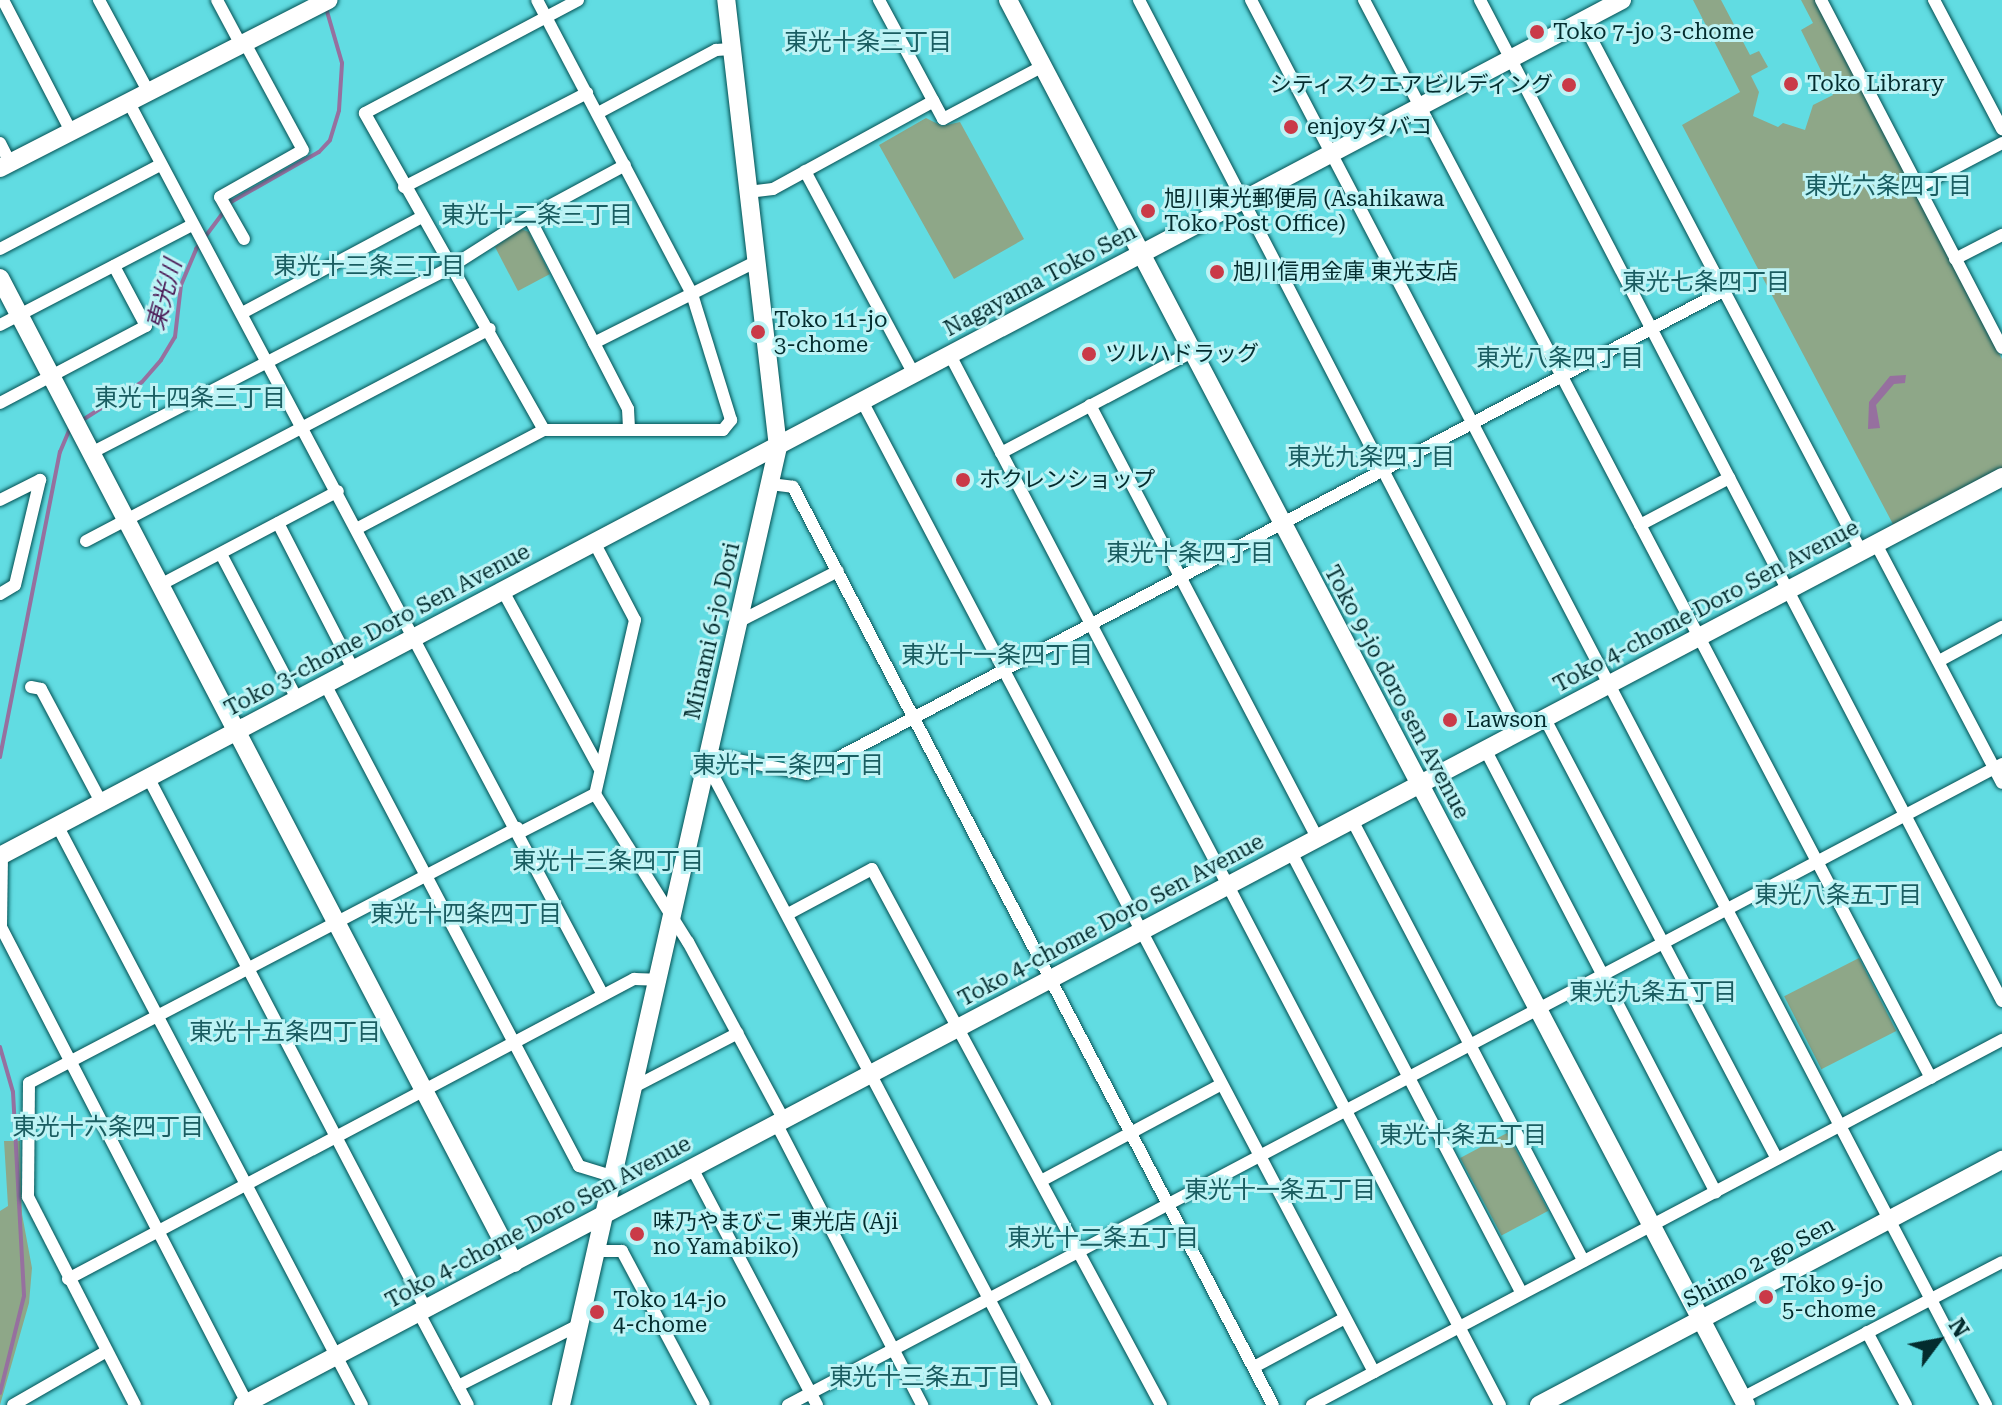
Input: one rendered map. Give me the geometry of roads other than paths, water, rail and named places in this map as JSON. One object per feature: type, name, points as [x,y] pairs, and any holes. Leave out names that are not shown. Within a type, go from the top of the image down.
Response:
[{"type":"street","points":[[3,0],[71,131]]},
{"type":"street","points":[[99,0],[148,91]]},
{"type":"street","points":[[217,0],[303,150],[220,197],[244,239]]},
{"type":"street","points":[[358,528],[544,430],[723,430],[731,420],[692,294],[537,0]]},
{"type":"street","points":[[544,430],[490,329],[420,218],[365,113],[578,0]]},
{"type":"street","name":"Minami 6-jo Dori","points":[[561,1405],[778,447],[726,0]]},
{"type":"street","points":[[879,0],[943,119],[1043,66]]},
{"type":"street","name":"Toko 9-jo doro sen Avenue","points":[[1008,0],[1744,1402]]},
{"type":"street","points":[[1139,0],[1519,732]]},
{"type":"street","points":[[1251,0],[1986,1405]]},
{"type":"street","points":[[1364,0],[1931,1078]]},
{"type":"street","points":[[1480,0],[2002,1001]]},
{"type":"street","name":"Nagayama Toko Sen","points":[[778,447],[1331,154],[1591,11],[1622,0]]},
{"type":"street","points":[[1821,0],[2002,348]]},
{"type":"street","points":[[1934,0],[2002,129]]},
{"type":"street","points":[[0,143],[5,165],[317,3]]},
{"type":"street","points":[[1591,11],[1723,291],[1869,547],[1939,661],[1998,766],[2002,783]]},
{"type":"street","points":[[598,113],[716,50],[731,49]]},
{"type":"street","points":[[404,187],[587,93]]},
{"type":"street","points":[[128,101],[204,246],[244,312],[603,995]]},
{"type":"street","points":[[748,192],[773,189],[934,101]]},
{"type":"street","points":[[1918,187],[2002,143]]},
{"type":"street","points":[[0,249],[160,165]]},
{"type":"street","points":[[90,447],[270,361],[449,268],[529,217],[625,165]]},
{"type":"street","points":[[805,171],[914,374]]},
{"type":"street","points":[[529,217],[628,409],[629,430]]},
{"type":"street","points":[[244,312],[420,218]]},
{"type":"street","points":[[0,325],[114,266],[195,229]]},
{"type":"street","points":[[1955,259],[2002,235]]},
{"type":"street","points":[[594,343],[757,261]]},
{"type":"street","points":[[0,403],[146,326],[114,266]]},
{"type":"street","points":[[0,278],[514,1263]]},
{"type":"street","points":[[707,759],[807,774],[1723,291]]},
{"type":"street","points":[[86,541],[490,329]]},
{"type":"street","points":[[1001,453],[1192,352]]},
{"type":"street","points":[[950,355],[1500,1405]]},
{"type":"street","points":[[862,401],[1257,1157],[1374,1372]]},
{"type":"street","points":[[1090,405],[1318,839]]},
{"type":"street","name":"Toko 3-chome Doro Sen Avenue","points":[[1,855],[778,447]]},
{"type":"street","name":"Toko 4-chome Doro Sen Avenue","points":[[246,1404],[2002,477]]},
{"type":"street","points":[[1640,525],[1729,478]]},
{"type":"street","points":[[0,500],[40,480],[15,585],[0,594]]},
{"type":"street","points":[[770,484],[793,487],[1273,1405]]},
{"type":"street","points":[[160,585],[338,491]]},
{"type":"street","points":[[278,523],[353,669]]},
{"type":"street","points":[[594,542],[635,620],[595,794],[671,916],[738,1033],[922,1405]]},
{"type":"street","points":[[221,554],[297,699]]},
{"type":"street","points":[[738,622],[838,571]]},
{"type":"street","points":[[503,591],[599,768]]},
{"type":"street","points":[[1939,661],[2002,627]]},
{"type":"street","points":[[325,684],[579,1166],[611,1176]]},
{"type":"street","points":[[31,687],[41,689],[101,802]]},
{"type":"street","points":[[1545,719],[1777,1159]]},
{"type":"street","points":[[1485,749],[1716,1192]]},
{"type":"street","points":[[707,759],[1045,1405]]},
{"type":"street","points":[[788,1405],[1998,766]]},
{"type":"street","points":[[148,777],[249,968],[468,1405]]},
{"type":"street","points":[[135,1405],[28,1197],[29,1083],[425,874],[595,794]]},
{"type":"street","points":[[1352,820],[1584,1261]]},
{"type":"street","points":[[57,825],[362,1405]]},
{"type":"street","points":[[1291,852],[1522,1293]]},
{"type":"street","points":[[1,855],[1,927],[160,1230],[246,1404]]},
{"type":"street","points":[[788,914],[872,869],[1161,1405]]},
{"type":"street","points":[[68,1279],[634,979],[657,980]]},
{"type":"street","points":[[632,1088],[738,1033]]},
{"type":"street","points":[[1312,1405],[2002,1040]]},
{"type":"street","points":[[1041,1181],[1220,1085]]},
{"type":"street","name":"Shimo 2-go Sen","points":[[1539,1405],[2002,1160]]},
{"type":"street","points":[[692,1168],[817,1405]]},
{"type":"street","points":[[595,1251],[622,1251],[704,1405]]},
{"type":"street","points":[[1744,1402],[1867,1332],[2002,1262]]},
{"type":"street","points":[[1254,1367],[1345,1318]]},
{"type":"street","points":[[458,1386],[579,1325]]},
{"type":"street","points":[[1867,1332],[1906,1405]]},
{"type":"street","points":[[13,1405],[107,1351]]},
{"type":"waterway","name":"東光川","points":[[81,421],[142,382],[161,360],[175,337],[181,285],[196,249],[231,202],[319,152],[330,140],[339,110],[342,63],[326,8]]},
{"type":"waterway","name":"東光川","points":[[0,757],[60,452],[70,428]]},
{"type":"waterway","name":"東光川","points":[[0,1047],[13,1092],[24,1296],[0,1393]]},
{"type":"place","name":"Toko 7-jo 3-chome","points":[[1537,32]]},
{"type":"place","name":"Toko Library","points":[[1791,84]]},
{"type":"place","name":"シティスクエアビルディング","points":[[1569,85]]},
{"type":"place","name":"enjoyタバコ","points":[[1291,127]]},
{"type":"place","name":"旭川東光郵便局 (Asahikawa Toko Post Office)","points":[[1148,211]]},
{"type":"place","name":"旭川信用金庫 東光支店","points":[[1217,272]]},
{"type":"place","name":"Toko 11-jo 3-chome","points":[[758,332]]},
{"type":"place","name":"ツルハドラッグ","points":[[1089,354]]},
{"type":"place","name":"ホクレンショップ","points":[[963,480]]},
{"type":"place","name":"Lawson","points":[[1450,720]]},
{"type":"place","name":"味乃やまびこ 東光店 (Aji no Yamabiko)","points":[[637,1234]]},
{"type":"place","name":"Toko 9-jo 5-chome","points":[[1766,1297]]},
{"type":"place","name":"Toko 14-jo 4-chome","points":[[597,1312]]},
{"type":"district","name":"東光十条三丁目","points":[[868,43]]},
{"type":"district","name":"東光六条四丁目","points":[[1888,187]]},
{"type":"district","name":"東光十二条三丁目","points":[[537,216]]},
{"type":"district","name":"東光十三条三丁目","points":[[369,267]]},
{"type":"district","name":"東光七条四丁目","points":[[1706,283]]},
{"type":"district","name":"東光八条四丁目","points":[[1560,359]]},
{"type":"district","name":"東光十四条三丁目","points":[[190,399]]},
{"type":"district","name":"東光九条四丁目","points":[[1371,458]]},
{"type":"district","name":"東光十条四丁目","points":[[1190,554]]},
{"type":"district","name":"東光十一条四丁目","points":[[997,656]]},
{"type":"district","name":"東光十二条四丁目","points":[[788,766]]},
{"type":"district","name":"東光十三条四丁目","points":[[608,862]]},
{"type":"district","name":"東光八条五丁目","points":[[1838,896]]},
{"type":"district","name":"東光十四条四丁目","points":[[466,915]]},
{"type":"district","name":"東光九条五丁目","points":[[1653,993]]},
{"type":"district","name":"東光十五条四丁目","points":[[285,1033]]},
{"type":"district","name":"東光十六条四丁目","points":[[108,1128]]},
{"type":"district","name":"東光十条五丁目","points":[[1463,1136]]},
{"type":"district","name":"東光十一条五丁目","points":[[1280,1191]]},
{"type":"district","name":"東光十二条五丁目","points":[[1103,1239]]},
{"type":"district","name":"東光十三条五丁目","points":[[925,1378]]}]
